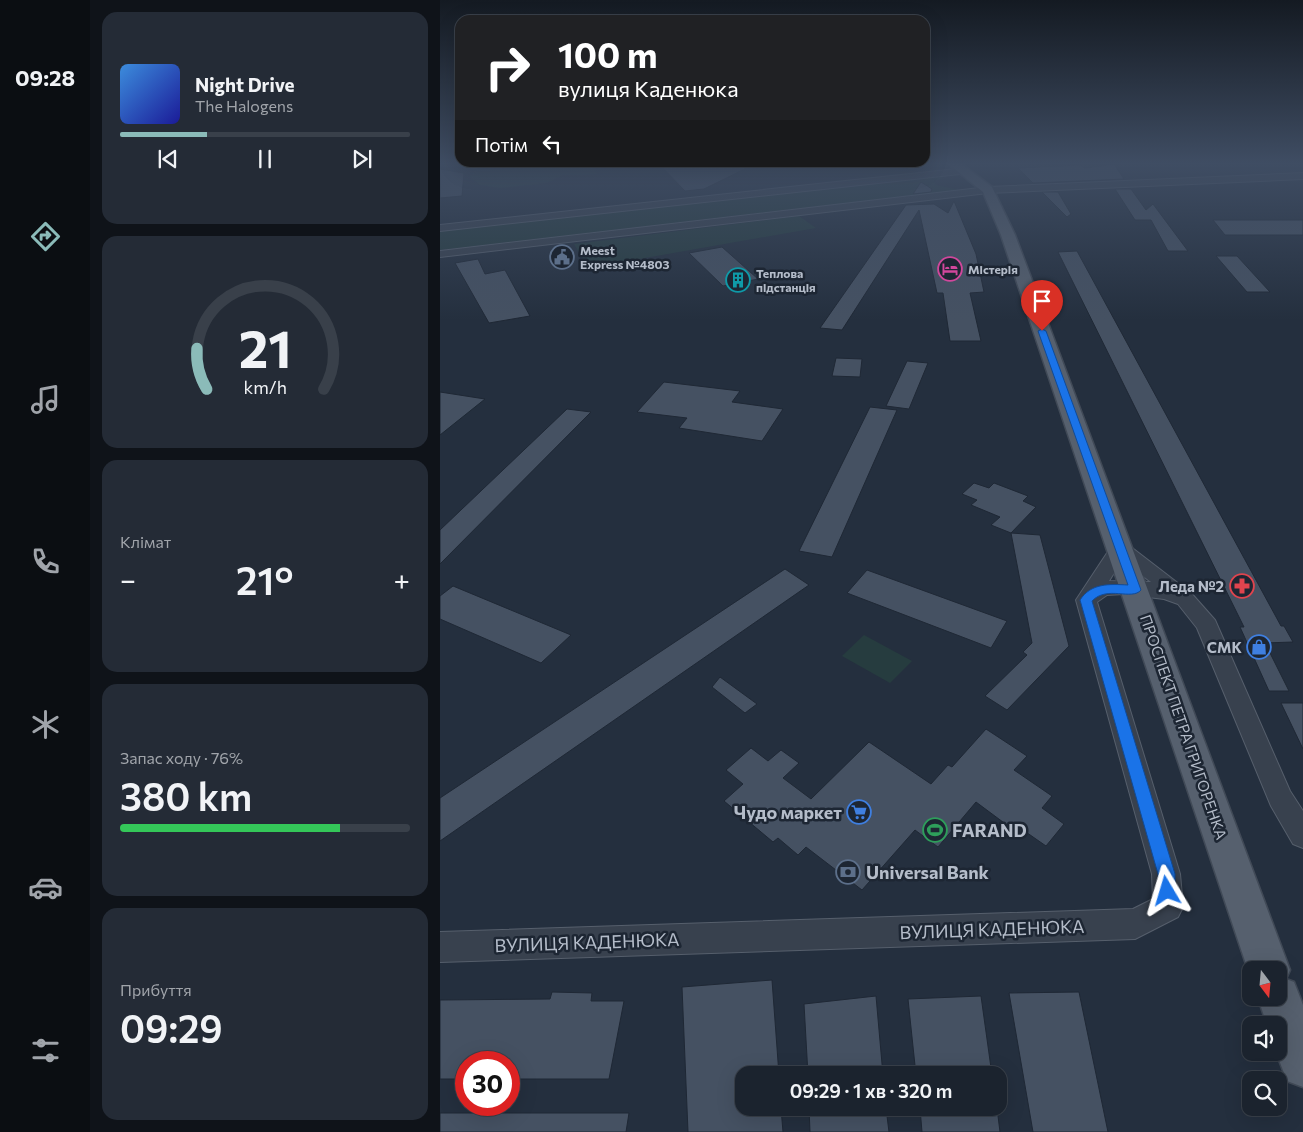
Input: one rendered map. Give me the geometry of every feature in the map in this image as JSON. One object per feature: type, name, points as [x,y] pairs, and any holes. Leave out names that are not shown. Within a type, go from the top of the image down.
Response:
[{"type":"main road","name":"ПРОСПЕКТ ПЕТРА ГРИГОРЕНКА","points":[[998,215],[1013,250],[1120,548],[1266,961]]},
{"type":"main road","points":[[1282,1006],[1303,1065]]},
{"type":"street","points":[[440,228],[550,215]]},
{"type":"street","points":[[440,254],[775,215]]},
{"type":"street","points":[[1086,600],[1120,548],[1185,599],[1207,625],[1280,798],[1303,836]]},
{"type":"street","points":[[1086,600],[1093,592],[1108,588],[1162,592],[1185,599]]},
{"type":"street","name":"ВУЛИЦЯ КАДЕНЮКА","points":[[440,947],[1135,924],[1168,907],[1166,874],[1086,600]]},
{"type":"green space","points":[[587,215],[744,215],[440,250],[440,231]]},
{"type":"green space","points":[[799,216],[816,228],[588,268],[574,244]]},
{"type":"green space","points":[[864,635],[912,661],[890,683],[842,656]]},
{"type":"building","points":[[899,215],[916,215],[842,330],[820,328]]},
{"type":"building","points":[[920,215],[960,215],[976,254],[984,292],[970,293],[981,341],[950,341],[943,293],[937,293]]},
{"type":"building","points":[[1132,215],[1161,215],[1188,251],[1168,251],[1151,220],[1135,220]]},
{"type":"building","points":[[1213,220],[1303,220],[1303,235],[1225,235]]},
{"type":"building","points":[[722,247],[758,279],[723,286],[689,253]]},
{"type":"building","points":[[1077,251],[1281,626],[1284,626],[1293,642],[1265,643],[1289,691],[1269,691],[1240,627],[1244,627],[1058,252]]},
{"type":"building","points":[[1216,256],[1237,256],[1270,292],[1247,292]]},
{"type":"building","points":[[478,259],[485,274],[505,270],[530,316],[489,323],[455,263]]},
{"type":"building","points":[[836,358],[862,359],[860,377],[832,376]]},
{"type":"building","points":[[907,361],[928,363],[909,409],[886,406]]},
{"type":"building","points":[[664,382],[740,391],[732,402],[783,409],[762,441],[679,428],[687,418],[637,412]]},
{"type":"building","points":[[440,392],[485,399],[440,435]]},
{"type":"building","points":[[870,407],[897,410],[832,557],[799,551]]},
{"type":"building","points":[[567,409],[591,412],[440,564],[440,530]]},
{"type":"building","points":[[974,483],[989,488],[994,483],[1028,496],[1023,501],[1036,507],[1011,533],[991,525],[1000,517],[971,505],[977,500],[962,494]]},
{"type":"building","points":[[1011,533],[1040,535],[1069,646],[1007,710],[985,696],[1027,655],[1023,652],[1032,643]]},
{"type":"building","points":[[785,569],[809,585],[440,841],[440,798]]},
{"type":"building","points":[[867,570],[1007,621],[991,648],[847,593]]},
{"type":"building","points":[[453,586],[571,635],[541,663],[440,619],[440,596]]},
{"type":"building","points":[[720,677],[757,704],[745,713],[712,687]]},
{"type":"building","points":[[1281,703],[1303,703],[1303,749]]},
{"type":"building","points":[[986,729],[1027,756],[1014,770],[1052,796],[1042,808],[1064,824],[1046,846],[1023,830],[1019,834],[976,802],[938,847],[915,830],[862,890],[806,847],[798,855],[778,838],[773,842],[724,801],[743,784],[726,770],[751,748],[768,761],[781,750],[799,763],[783,778],[811,799],[869,742],[931,784],[948,765],[952,767]]},
{"type":"building","points":[[772,980],[778,1066],[735,1066],[735,1116],[782,1116],[783,1132],[688,1132],[682,987]]},
{"type":"building","points":[[552,992],[592,993],[591,1001],[624,1001],[609,1079],[520,1079],[520,1051],[455,1051],[455,1079],[440,1079],[440,1000],[550,999]]},
{"type":"building","points":[[1079,992],[1108,1132],[1033,1132],[1009,993]]},
{"type":"building","points":[[876,996],[882,1066],[807,1066],[804,1004]]},
{"type":"building","points":[[981,996],[991,1066],[915,1066],[908,999]]},
{"type":"building","points":[[440,1113],[455,1113],[455,1116],[520,1116],[520,1113],[629,1113],[626,1132],[440,1132]]},
{"type":"building","points":[[809,1116],[887,1116],[889,1132],[810,1132]]},
{"type":"building","points":[[921,1116],[998,1116],[1000,1132],[922,1132]]},
{"type":"place","name":"Meest Express №4803","points":[[562,257]]},
{"type":"place","name":"Містерія","points":[[950,269]]},
{"type":"place","name":"Теплова підстанція","points":[[738,280]]},
{"type":"place","name":"Леда №2","points":[[1242,586]]},
{"type":"place","name":"СМК","points":[[1259,647]]},
{"type":"place","name":"Чудо маркет","points":[[859,812]]},
{"type":"place","name":"FARAND","points":[[935,830]]},
{"type":"place","name":"Universal Bank","points":[[848,872]]},
{"type":"route","points":[[1042,331],[1135,590],[1108,588],[1093,592],[1086,600],[1166,874],[1167,891]]}]
